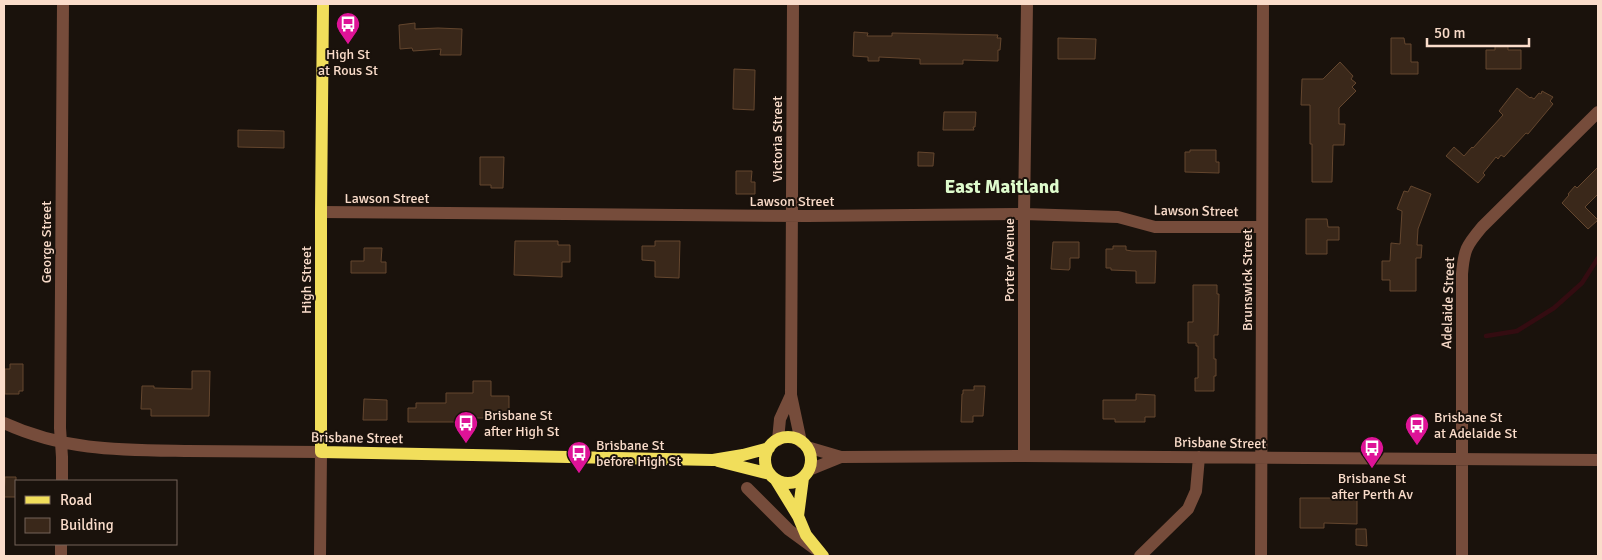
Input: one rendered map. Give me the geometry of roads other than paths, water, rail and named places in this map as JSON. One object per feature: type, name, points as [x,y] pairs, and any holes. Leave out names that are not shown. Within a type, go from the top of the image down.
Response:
[{"type":"main road","name":"High Street","points":[[321,452],[321,212],[324,4]]},
{"type":"main road","points":[[798,516],[806,474],[811,462],[810,455],[804,444],[790,438],[773,444],[765,461],[767,468],[798,516],[806,535],[821,554]]},
{"type":"main road","name":"Brisbane Street","points":[[321,452],[713,460],[743,455],[773,444]]},
{"type":"main road","name":"Brisbane Street","points":[[713,460],[773,477]]},
{"type":"main road","points":[[773,477],[783,483],[790,483],[806,474]]},
{"type":"street","name":"George Street","points":[[62,480],[60,428],[63,4]]},
{"type":"street","name":"Victoria Street","points":[[793,4],[792,395],[804,444]]},
{"type":"street","name":"Porter Avenue","points":[[1024,456],[1024,214],[1027,4]]},
{"type":"street","name":"Brunswick Street","points":[[1261,556],[1263,4]]},
{"type":"street","name":"Adelaide Street","points":[[1462,556],[1462,274],[1464,253],[1471,240],[1482,227],[1598,112]]},
{"type":"street","name":"Lawson Street","points":[[321,212],[792,216],[1024,214],[1118,217],[1154,227],[1262,227]]},
{"type":"street","name":"Victoria Street","points":[[773,444],[780,420],[792,395]]},
{"type":"street","name":"Brisbane Street","points":[[4,423],[34,436],[114,450],[321,452]]},
{"type":"street","name":"Brisbane Street","points":[[804,444],[841,457],[1024,456],[1598,460]]},
{"type":"street","name":"High Street","points":[[320,556],[321,452]]},
{"type":"street","name":"Brisbane Street","points":[[806,474],[841,457]]},
{"type":"street","points":[[1140,556],[1188,509],[1196,491],[1199,457]]},
{"type":"street","points":[[747,488],[789,530],[821,554]]},
{"type":"waterway","points":[[1486,336],[1517,331],[1554,308],[1582,283],[1598,258]]},
{"type":"place","name":"High St at Rous St","points":[[348,45]]},
{"type":"place","name":"Brisbane St after High St","points":[[466,444]]},
{"type":"place","name":"Brisbane St at Adelaide St","points":[[1417,446]]},
{"type":"place","name":"Brisbane St after Perth Av","points":[[1372,469]]},
{"type":"place","name":"Brisbane St before High St","points":[[579,474]]},
{"type":"district","name":"East Maitland","points":[[1002,187]]}]
